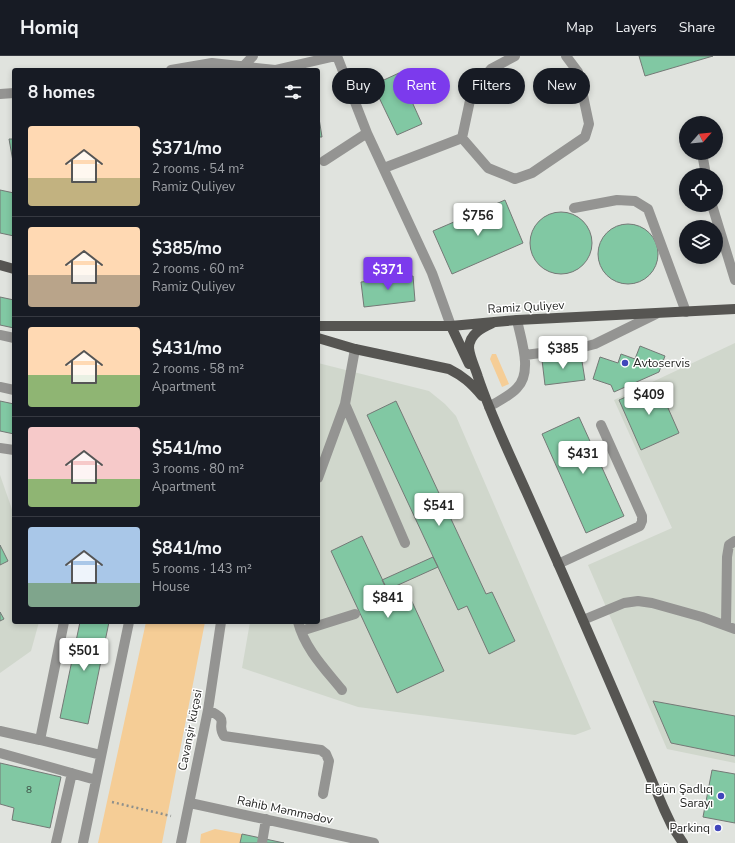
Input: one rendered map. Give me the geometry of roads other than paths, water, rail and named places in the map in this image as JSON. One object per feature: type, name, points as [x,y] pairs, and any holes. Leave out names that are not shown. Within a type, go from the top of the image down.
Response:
[{"type":"main road","points":[[0,265],[12,268]]},
{"type":"main road","name":"Ramiz Quliyev","points":[[320,326],[451,326],[517,320],[735,309]]},
{"type":"main road","points":[[487,403],[471,358],[469,347],[471,339],[475,333],[482,327],[495,322]]},
{"type":"main road","points":[[451,326],[487,403],[583,620],[664,809],[672,826],[683,843]]},
{"type":"main road","points":[[320,339],[355,349],[448,369],[462,376],[471,383],[487,403]]},
{"type":"street","points":[[178,68],[211,59],[242,68],[253,56]]},
{"type":"street","points":[[284,68],[336,56],[367,133],[432,273],[451,326]]},
{"type":"street","points":[[462,138],[472,91],[491,69],[515,56]]},
{"type":"street","points":[[462,138],[488,168],[515,179],[532,174],[585,137],[589,124],[578,72],[566,56]]},
{"type":"street","points":[[0,94],[12,92]]},
{"type":"street","points":[[324,161],[367,133]]},
{"type":"street","points":[[384,168],[462,138]]},
{"type":"street","points":[[574,208],[617,200],[635,201],[648,209],[686,312]]},
{"type":"street","points":[[714,212],[735,280]]},
{"type":"street","points":[[525,355],[580,348],[595,344],[656,314]]},
{"type":"street","points":[[487,403],[517,389],[524,379],[525,355],[517,320]]},
{"type":"street","points":[[0,335],[12,338]]},
{"type":"street","points":[[320,473],[345,404],[355,349]]},
{"type":"street","points":[[0,387],[12,390]]},
{"type":"street","points":[[345,404],[405,543]]},
{"type":"street","points":[[558,564],[640,526],[642,521],[642,516],[601,425]]},
{"type":"street","points":[[0,448],[12,450]]},
{"type":"street","points":[[583,620],[624,603],[638,601],[652,603],[702,617],[730,627],[727,557],[729,545],[735,541]]},
{"type":"street","points":[[320,622],[355,614]]},
{"type":"street","points":[[40,740],[64,624]]},
{"type":"street","points":[[83,843],[129,624]]},
{"type":"street","name":"Cavanşir küçəsi","points":[[181,843],[208,710],[222,624]]},
{"type":"street","points":[[312,624],[299,627],[313,654],[342,690]]},
{"type":"street","points":[[208,710],[220,715],[222,720],[222,732],[224,736],[321,750],[326,754],[329,761],[323,794]]},
{"type":"street","points":[[0,731],[101,755]]},
{"type":"street","points":[[0,753],[96,780]]},
{"type":"street","points":[[56,843],[72,773]]},
{"type":"street","name":"Rahib Məmmədov","points":[[190,802],[374,843]]},
{"type":"street","points":[[664,809],[677,843]]},
{"type":"street","points":[[262,843],[266,819]]},
{"type":"place","name":"Avtoservis","points":[[625,363]]},
{"type":"place","name":"Elgün Şadlıq Sarayı","points":[[721,796]]},
{"type":"place","name":"Parkinq","points":[[718,828]]}]
